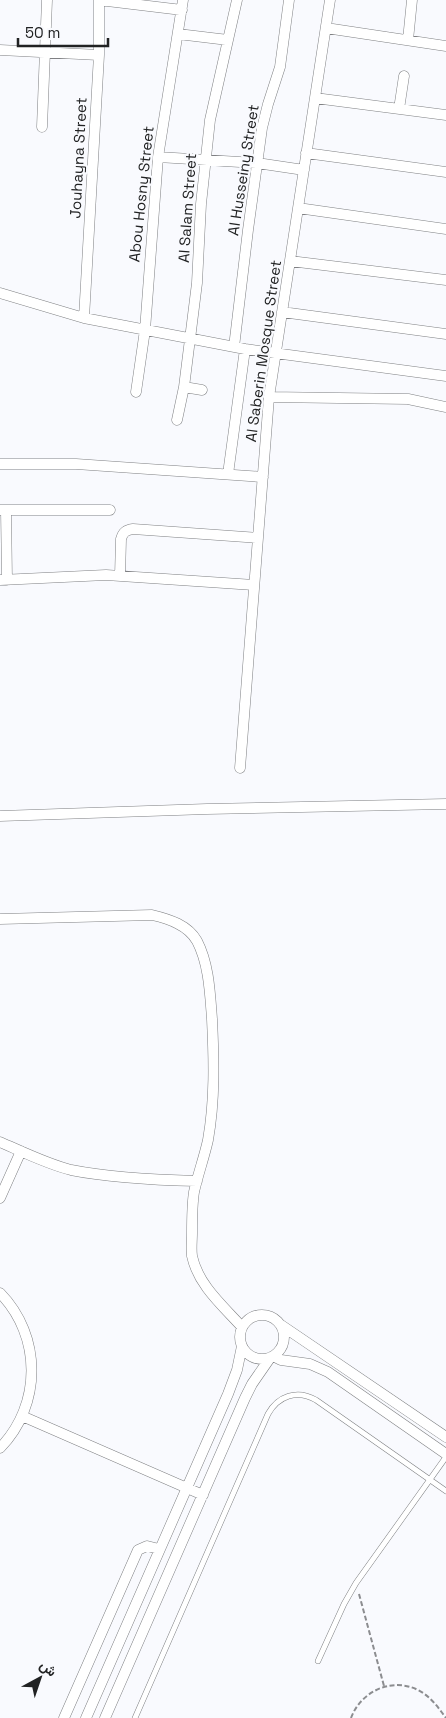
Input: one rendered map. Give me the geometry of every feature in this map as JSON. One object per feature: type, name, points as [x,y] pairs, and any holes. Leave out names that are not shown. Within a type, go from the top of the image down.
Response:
[{"type":"street","points":[[42,127],[46,0]]},
{"type":"street","points":[[99,0],[182,5]]},
{"type":"street","name":"Jouhayna Street","points":[[84,318],[99,55],[99,0]]},
{"type":"street","name":"Al Salam Street","points":[[177,420],[184,387],[197,283],[201,204],[210,120],[237,0]]},
{"type":"street","name":"Al Husseiny Street","points":[[234,347],[257,163],[268,104],[280,67],[290,0]]},
{"type":"street","name":"Al Saberin Mosque Street","points":[[240,768],[269,396],[330,0]]},
{"type":"street","points":[[408,40],[412,0]]},
{"type":"street","name":"Abou Hosny Street","points":[[136,392],[145,330],[158,157],[182,5]]},
{"type":"street","points":[[326,28],[446,46]]},
{"type":"street","points":[[178,34],[228,40]]},
{"type":"street","points":[[0,50],[99,55]]},
{"type":"street","points":[[399,109],[404,76]]},
{"type":"street","points":[[315,98],[446,115]]},
{"type":"street","points":[[306,153],[446,172]]},
{"type":"street","points":[[158,157],[257,163],[304,170]]},
{"type":"street","points":[[298,208],[446,229]]},
{"type":"street","points":[[290,261],[446,280]]},
{"type":"street","points":[[0,293],[84,318],[190,339],[245,349],[446,376]]},
{"type":"street","points":[[282,312],[446,334]]},
{"type":"street","points":[[228,474],[245,349]]},
{"type":"street","points":[[184,387],[202,390]]},
{"type":"street","points":[[269,396],[408,399],[446,407]]},
{"type":"street","points":[[0,464],[76,464],[263,476]]},
{"type":"street","points":[[110,510],[3,510],[4,580],[67,576],[120,576],[254,586]]},
{"type":"street","points":[[120,576],[121,539],[122,534],[126,530],[258,538]]},
{"type":"street","points":[[0,816],[446,804]]},
{"type":"street","points":[[0,919],[152,915],[167,918],[184,927],[197,940],[210,988],[214,1099],[192,1214],[192,1256],[198,1273],[208,1288],[242,1327]]},
{"type":"street","points":[[0,1142],[71,1170],[130,1177],[197,1181]]},
{"type":"street","points":[[0,1198],[21,1151]]},
{"type":"street","points":[[0,1293],[15,1311],[22,1325],[31,1355],[31,1386],[22,1416],[13,1432],[0,1448]]},
{"type":"street","points":[[446,1437],[281,1325],[271,1316],[258,1315],[246,1321],[242,1327],[240,1333],[245,1352],[257,1359],[272,1357],[310,1364],[328,1372],[446,1455]]},
{"type":"street","points":[[105,1718],[245,1398],[260,1371],[282,1348],[284,1330],[281,1325]]},
{"type":"street","points":[[86,1718],[233,1382],[242,1346]]},
{"type":"street","points":[[22,1416],[202,1495]]},
{"type":"street","points":[[64,1718],[138,1550],[146,1546],[159,1550]]},
{"type":"lane","points":[[135,1718],[264,1423],[275,1404],[286,1396],[310,1397],[446,1491]]},
{"type":"lane","points":[[318,1661],[356,1582],[446,1455]]},
{"type":"path","points":[[356,1582],[384,1686]]},
{"type":"path","points":[[351,1718],[361,1701],[370,1693],[384,1686],[407,1686],[418,1690],[429,1697],[446,1718]]}]
